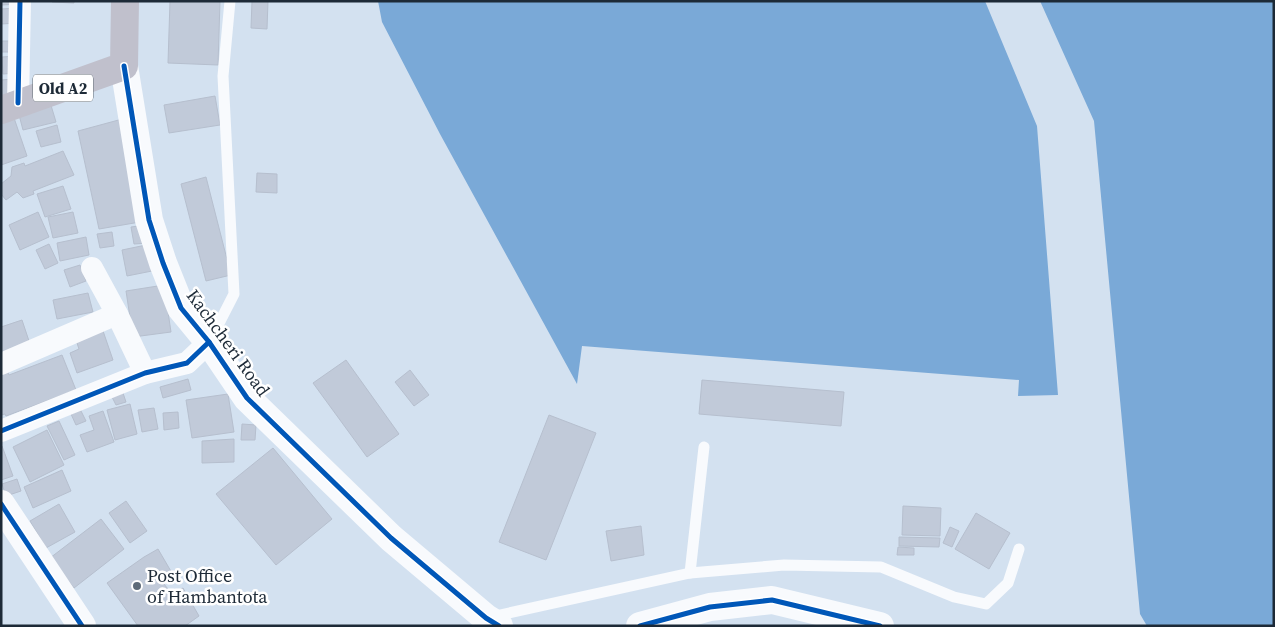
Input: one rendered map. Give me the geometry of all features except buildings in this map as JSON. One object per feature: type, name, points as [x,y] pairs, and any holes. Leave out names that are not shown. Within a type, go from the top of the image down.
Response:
[{"type":"highway","points":[[124,66],[125,1]]},
{"type":"highway","name":"Old A2","points":[[10,106],[124,66]]},
{"type":"street","points":[[10,106],[20,1]]},
{"type":"street","name":"Kachcheri Road","points":[[124,66],[149,220],[163,263],[181,308],[210,342],[254,404],[391,538],[493,622]]},
{"type":"street","points":[[92,268],[117,314],[145,373]]},
{"type":"street","points":[[1,364],[117,314]]},
{"type":"street","points":[[1,431],[145,373],[187,363],[210,342]]},
{"type":"street","points":[[1,504],[82,626]]},
{"type":"street","points":[[640,626],[710,608],[772,600],[880,626]]},
{"type":"lane","points":[[210,342],[234,294],[223,76],[230,1]]},
{"type":"lane","points":[[690,573],[704,447]]},
{"type":"lane","points":[[493,622],[690,573],[784,565],[881,567],[954,596],[986,604],[1008,583],[1019,549]]},
{"type":"water","points":[[378,1],[985,1],[1037,126],[1058,395],[1018,396],[1019,380],[582,346],[577,384],[440,134],[382,22]]},
{"type":"water","points":[[1040,1],[1274,1],[1274,626],[1147,626],[1140,614],[1094,121]]},
{"type":"cycle path","points":[[18,103],[20,1]]},
{"type":"cycle path","points":[[124,66],[149,220],[163,263],[181,308],[209,342],[247,398],[391,538],[486,618],[499,626]]},
{"type":"cycle path","points":[[1,431],[145,373],[187,363],[209,342]]},
{"type":"cycle path","points":[[1,504],[82,626]]},
{"type":"cycle path","points":[[640,626],[710,607],[772,600],[880,626]]},
{"type":"place","name":"Post Office of Hambantota","points":[[137,586]]}]
